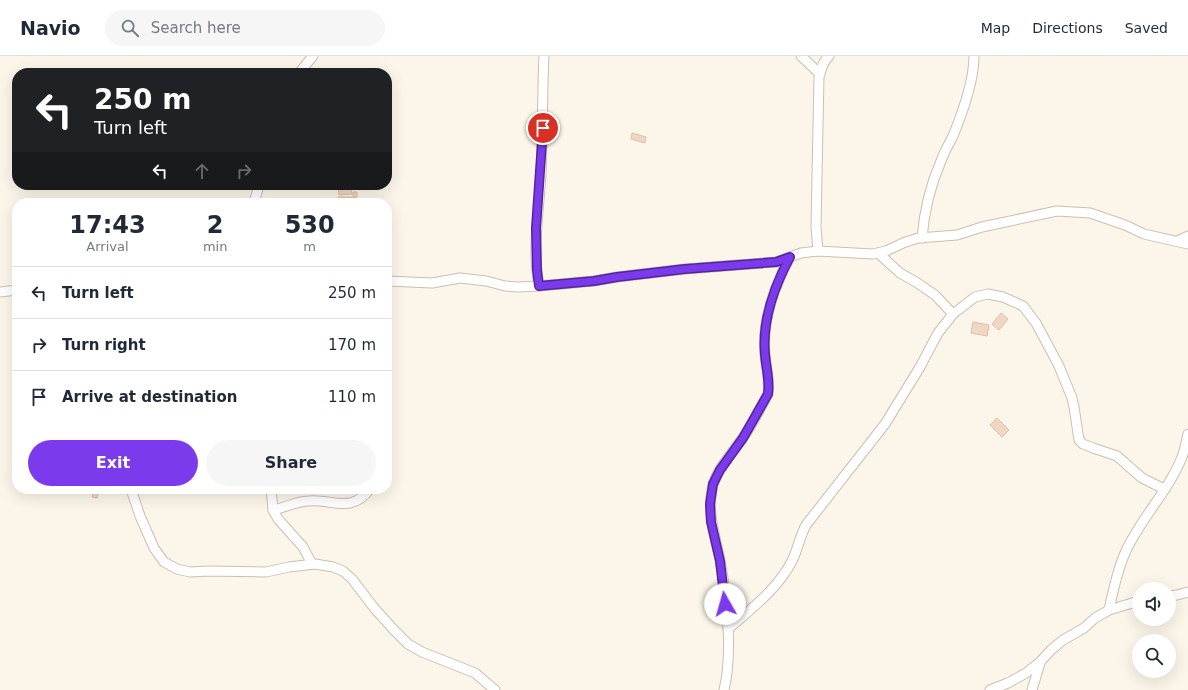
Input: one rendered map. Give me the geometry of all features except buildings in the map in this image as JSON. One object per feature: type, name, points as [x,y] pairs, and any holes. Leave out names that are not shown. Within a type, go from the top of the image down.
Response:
[{"type":"street","points":[[303,68],[313,56]]},
{"type":"street","points":[[539,286],[536,228],[543,128],[544,56]]},
{"type":"street","points":[[801,56],[820,74]]},
{"type":"street","points":[[818,250],[816,227],[820,74],[824,61],[829,56]]},
{"type":"street","points":[[922,238],[924,218],[941,161],[953,137],[962,113],[971,79],[974,56]]},
{"type":"street","points":[[392,281],[432,283],[460,278],[486,281],[505,286],[539,286],[594,281],[685,269],[776,262],[801,253],[818,250],[878,253],[903,243],[922,238],[957,235],[1056,211],[1090,213],[1125,225],[1144,234],[1188,244]]},
{"type":"street","points":[[1177,241],[1188,236]]},
{"type":"street","points":[[878,253],[900,273],[935,295],[953,314]]},
{"type":"street","points":[[724,690],[728,667],[728,629],[720,561],[711,522],[710,504],[713,484],[720,470],[743,438],[768,394],[769,386],[765,353],[768,314],[782,271],[790,257]]},
{"type":"street","points":[[0,292],[12,291]]},
{"type":"street","points":[[728,629],[769,592],[785,571],[792,560],[806,525],[885,424],[920,367],[938,333],[953,314],[975,297],[988,294],[1003,296],[1023,306],[1036,323],[1059,366],[1074,407],[1079,440],[1083,444],[1117,456],[1142,478],[1164,489]]},
{"type":"street","points":[[1108,610],[1118,571],[1125,553],[1182,457],[1188,434]]},
{"type":"street","points":[[133,494],[140,516],[154,548],[164,562],[177,569],[190,572],[266,572],[289,566],[312,564],[333,567],[343,571],[352,579],[389,625],[408,644],[422,652],[475,673],[495,690]]},
{"type":"street","points":[[271,494],[273,510],[278,519],[303,548],[312,564]]},
{"type":"street","points":[[273,510],[310,500],[338,504],[350,503],[366,494]]},
{"type":"street","points":[[1176,595],[1188,592]]},
{"type":"street","points":[[990,690],[1026,674],[1063,640],[1084,628],[1095,618],[1108,610],[1132,603]]},
{"type":"street","points":[[1032,690],[1040,662]]},
{"type":"route","points":[[543,128],[536,228],[539,286],[594,281],[685,269],[776,262],[790,257],[782,271],[768,314],[765,353],[769,386],[768,394],[759,412],[743,438],[720,470],[713,484],[710,504],[711,522],[720,561],[725,604]]}]
